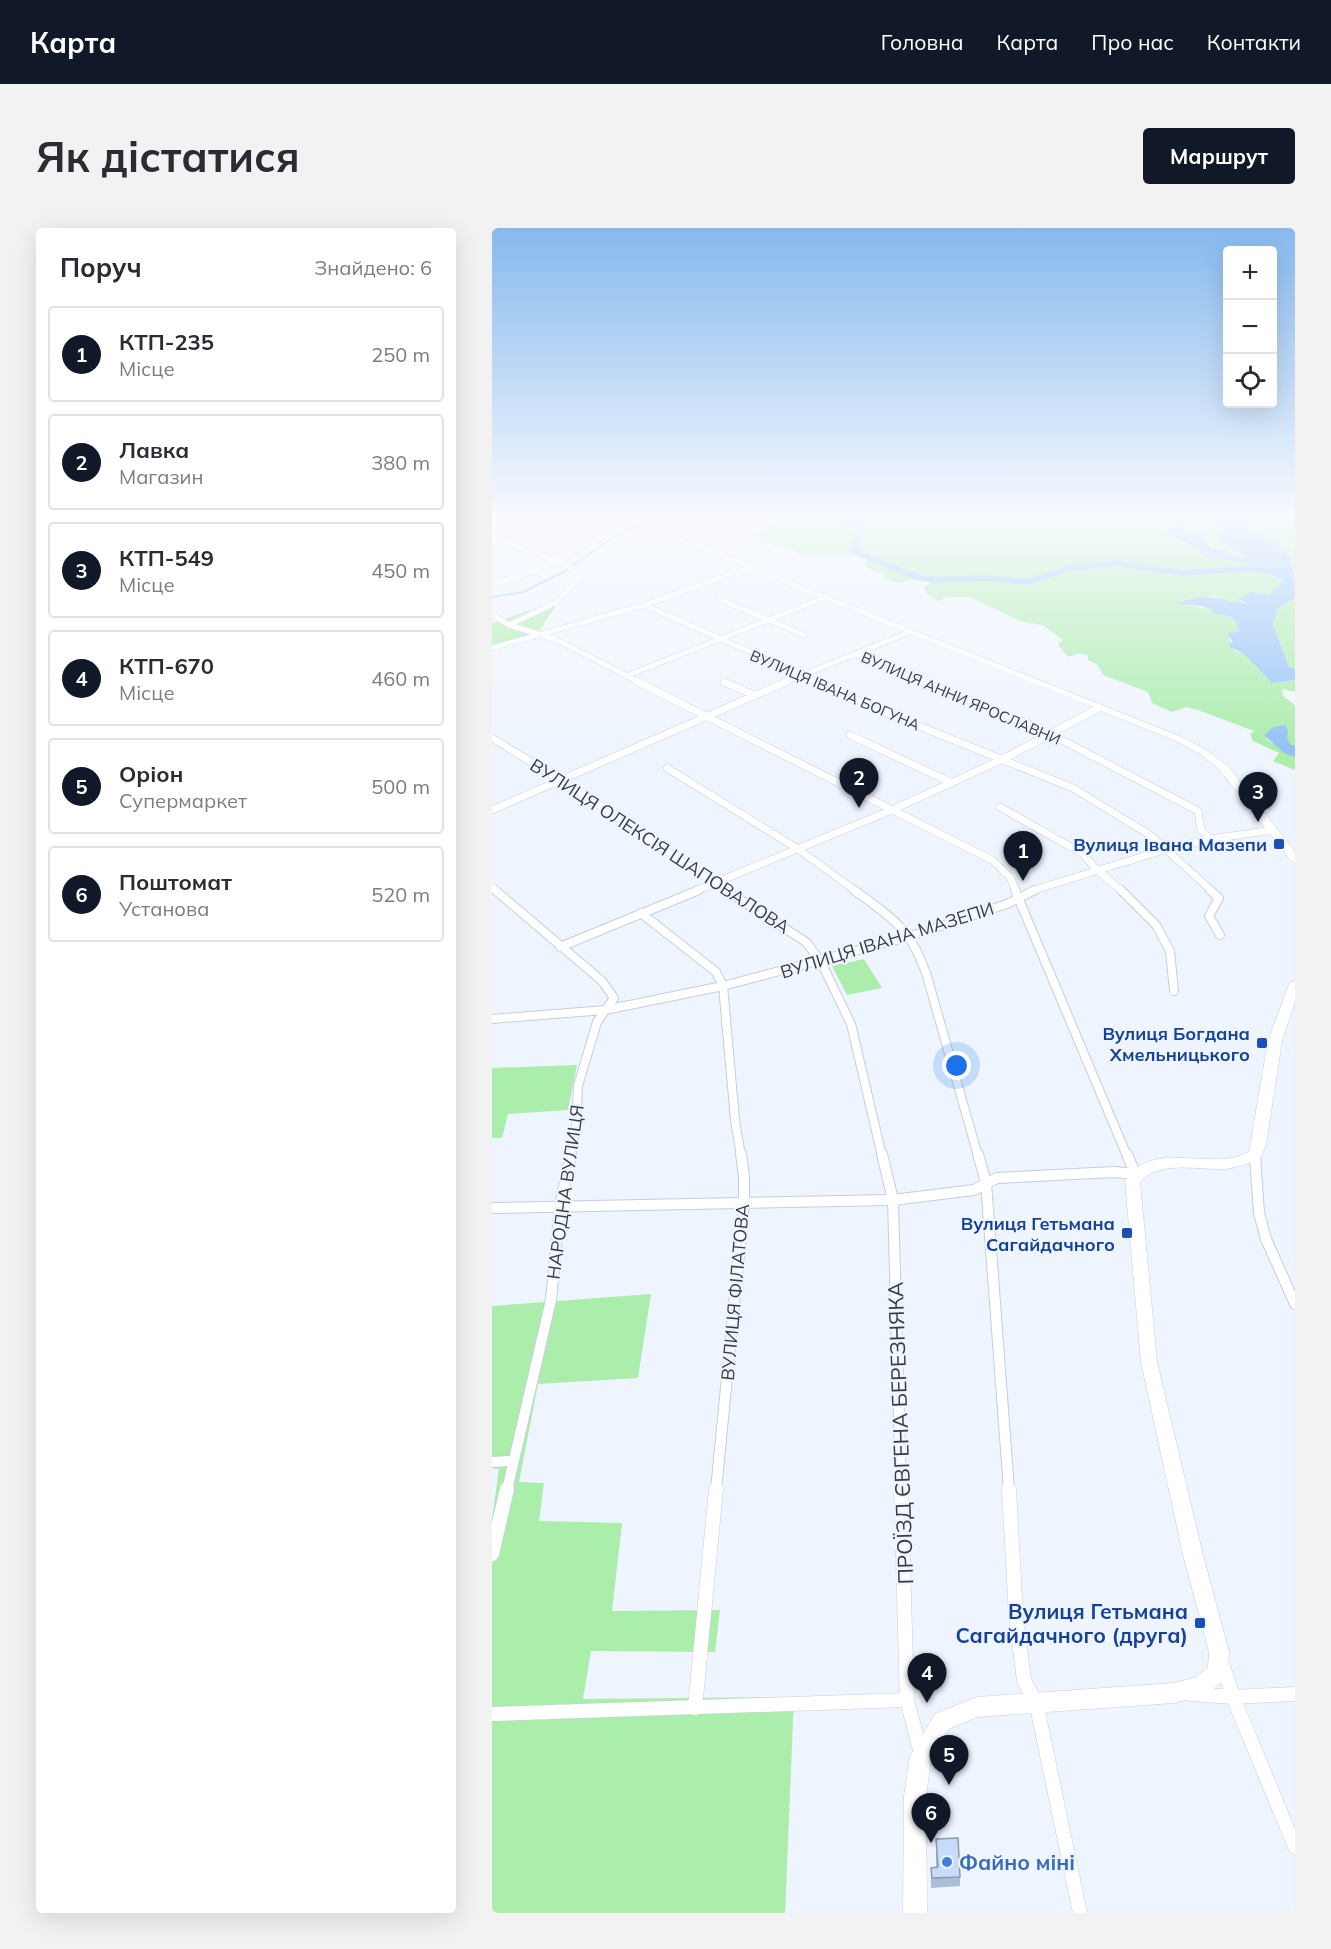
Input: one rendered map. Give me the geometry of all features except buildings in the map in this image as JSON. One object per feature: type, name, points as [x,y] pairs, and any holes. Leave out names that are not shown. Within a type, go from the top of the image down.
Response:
[{"type":"street","points":[[509,625],[555,603],[563,595]]},
{"type":"street","points":[[492,648],[538,633],[594,621],[673,595]]},
{"type":"street","points":[[815,595],[1179,739],[1218,761],[1295,859]]},
{"type":"street","points":[[626,676],[824,598]]},
{"type":"street","points":[[719,599],[804,634]]},
{"type":"street","name":"ВУЛИЦЯ ІВАНА БОГУНА","points":[[644,605],[799,676],[1073,788],[1150,835],[1219,898],[1209,916],[1220,935]]},
{"type":"street","points":[[492,614],[509,625],[555,639],[708,715],[992,860],[1010,877],[1135,1174],[1131,1193],[1149,1362],[1193,1555],[1233,1697],[1295,1847]]},
{"type":"street","points":[[492,810],[754,695],[910,632]]},
{"type":"street","name":"ВУЛИЦЯ АННИ ЯРОСЛАВНИ","points":[[855,654],[1026,722],[1118,767],[1198,811],[1201,830],[1210,839]]},
{"type":"street","points":[[724,681],[754,695]]},
{"type":"street","points":[[560,947],[892,810],[1004,759],[1101,707]]},
{"type":"street","points":[[850,735],[952,783]]},
{"type":"street","name":"ВУЛИЦЯ ОЛЕКСІЯ ШАПОВАЛОВА","points":[[492,738],[577,790],[806,942],[821,962]]},
{"type":"street","points":[[667,768],[798,849],[898,922],[912,936],[923,958],[935,1012],[944,1035],[986,1183],[1006,1420],[1016,1616],[1024,1682],[1036,1702],[1080,1913]]},
{"type":"street","points":[[1000,807],[1083,854],[1156,926],[1170,951],[1174,991]]},
{"type":"street","name":"ВУЛИЦЯ ІВАНА МАЗЕПИ","points":[[492,1019],[605,1010],[723,986],[821,962],[912,936],[1018,898],[1025,893],[1167,849],[1210,839],[1274,830]]},
{"type":"street","name":"НАРОДНА ВУЛИЦЯ","points":[[492,887],[602,981],[614,998],[612,1005],[605,1010],[597,1022],[578,1086],[576,1128],[560,1206],[551,1300],[492,1554]]},
{"type":"street","points":[[641,913],[716,972],[723,986]]},
{"type":"street","name":"ПРОЇЗД ЄВГЕНА БЕРЕЗНЯКА","points":[[821,962],[851,1024],[893,1200],[906,1700],[921,1756],[915,1797],[915,1913]]},
{"type":"street","points":[[1295,984],[1275,1041],[1259,1145],[1255,1155],[1259,1213],[1295,1304]]},
{"type":"street","name":"ВУЛИЦЯ ФІЛАТОВА","points":[[695,1708],[744,1203],[744,1176],[735,1120],[723,986]]},
{"type":"street","points":[[492,1208],[893,1200],[974,1190],[997,1178],[1114,1172],[1135,1174],[1148,1167],[1162,1164],[1237,1162],[1255,1155]]},
{"type":"street","points":[[492,1462],[512,1461]]},
{"type":"street","points":[[1174,1693],[1202,1686],[1218,1672],[1219,1652]]},
{"type":"street","points":[[921,1756],[942,1721],[977,1707],[1174,1693],[1233,1697],[1295,1694]]},
{"type":"street","points":[[492,1714],[906,1700]]},
{"type":"green space","points":[[928,595],[1246,595],[1239,598],[1250,604],[1223,601],[1214,596],[1177,604],[1211,609],[1213,614],[1230,616],[1240,631],[1228,634],[1235,651],[1244,654],[1272,683],[1295,680],[1295,692],[1282,689],[1283,696],[1295,705],[1295,745],[1291,745],[1287,738],[1266,739],[1295,757],[1295,770],[1273,761],[1279,753],[1253,741],[1250,734],[1254,731],[1186,707],[1172,712],[1152,703],[1148,692],[1103,675],[1098,665],[1088,660],[1088,656],[1080,653],[1068,657],[1058,645],[1063,640],[1043,625],[1022,622],[970,597],[948,597],[937,601]]},
{"type":"green space","points":[[1295,598],[1295,669],[1289,667],[1273,625],[1277,609]]},
{"type":"green space","points":[[560,600],[539,631],[492,646],[492,623]]},
{"type":"green space","points":[[864,959],[882,988],[847,995],[832,966]]},
{"type":"green space","points":[[577,1065],[568,1110],[508,1114],[502,1138],[492,1138],[492,1068]]},
{"type":"green space","points":[[651,1294],[638,1378],[538,1384],[519,1482],[544,1483],[539,1521],[622,1523],[612,1611],[720,1610],[715,1652],[591,1651],[583,1699],[794,1697],[785,1913],[492,1913],[492,1519],[499,1469],[492,1468],[492,1306]]},
{"type":"water","points":[[1246,595],[1295,595],[1295,598],[1277,609],[1273,625],[1289,667],[1295,669],[1295,680],[1272,683],[1244,654],[1228,646],[1233,641],[1227,634],[1239,631],[1236,622],[1230,616],[1213,614],[1211,609],[1201,606],[1176,604],[1205,597],[1248,604],[1238,598]]},
{"type":"water","points":[[1285,725],[1288,731],[1287,738],[1291,745],[1295,745],[1295,757],[1284,753],[1264,735],[1273,727]]},
{"type":"waterway","points":[[492,597],[507,595]]},
{"type":"place","name":"Лавка","points":[[859,808]]},
{"type":"place","name":"КТП-549","points":[[1258,822]]},
{"type":"place","name":"Вулиця Івана Мазепи","points":[[1279,844]]},
{"type":"place","name":"КТП-235","points":[[1023,881]]},
{"type":"place","name":"Вулиця Богдана Хмельницького","points":[[1262,1043]]},
{"type":"place","name":"Вулиця Гетьмана Сагайдачного","points":[[1127,1233]]},
{"type":"place","name":"Вулиця Гетьмана Сагайдачного (друга)","points":[[1200,1623]]},
{"type":"place","name":"КТП-670","points":[[927,1703]]},
{"type":"place","name":"Оріон","points":[[949,1785]]},
{"type":"place","name":"Поштомат","points":[[931,1843]]},
{"type":"place","name":"Файно міні","points":[[947,1862]]}]
